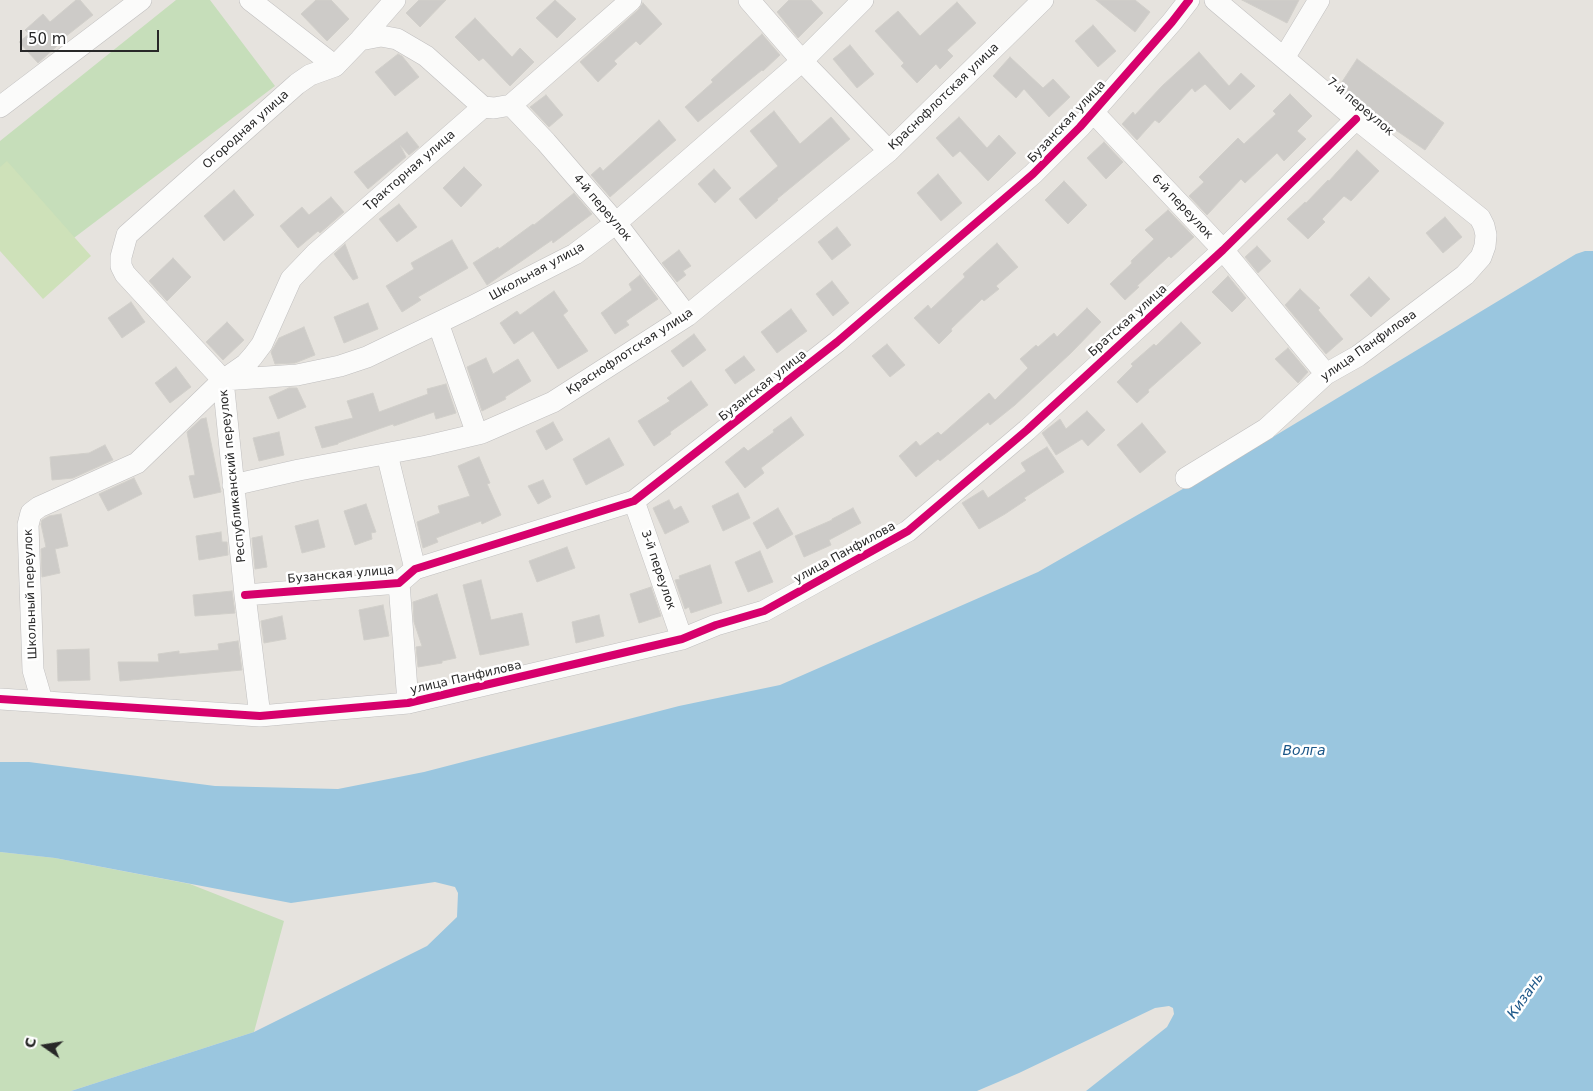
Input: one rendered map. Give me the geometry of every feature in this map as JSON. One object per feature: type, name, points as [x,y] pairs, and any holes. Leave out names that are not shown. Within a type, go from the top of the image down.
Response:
[{"type":"street","points":[[0,107],[141,0]]},
{"type":"street","points":[[250,0],[335,66]]},
{"type":"street","name":"Огородная улица","points":[[126,274],[122,266],[121,257],[127,235],[297,84],[310,75],[335,66],[395,0]]},
{"type":"street","points":[[360,40],[381,36],[397,39],[426,56],[483,107],[494,108],[511,105],[631,0]]},
{"type":"street","points":[[749,0],[802,61],[889,151]]},
{"type":"street","name":"Школьная улица","points":[[223,380],[297,375],[340,366],[367,357],[575,254],[616,223],[802,61],[863,0]]},
{"type":"street","name":"Краснофлотская улица","points":[[233,486],[299,470],[387,454],[477,434],[552,402],[687,316],[889,151],[1043,0]]},
{"type":"street","name":"Бузанская улица","points":[[245,595],[407,576],[634,501],[838,342],[1033,174],[1080,128],[1189,0]]},
{"type":"street","name":"7-й переулок","points":[[1215,0],[1356,119],[1480,218],[1486,235]]},
{"type":"street","points":[[1284,58],[1319,0]]},
{"type":"street","name":"4-й переулок","points":[[511,105],[546,142],[616,223],[687,316]]},
{"type":"street","name":"Тракторная улица","points":[[223,380],[246,364],[262,344],[291,279],[296,273],[315,254],[483,107]]},
{"type":"street","name":"6-й переулок","points":[[1093,112],[1223,250],[1326,374]]},
{"type":"street","name":"Братская улица","points":[[908,531],[1027,430],[1223,250],[1356,119]]},
{"type":"street","name":"улица Панфилова","points":[[1186,478],[1266,429],[1326,374],[1358,356],[1465,275],[1480,257],[1485,246],[1486,235]]},
{"type":"street","name":"Республиканский переулок","points":[[126,274],[223,380],[245,595],[260,716]]},
{"type":"street","points":[[438,323],[477,434]]},
{"type":"street","name":"Школьный переулок","points":[[42,701],[33,670],[28,525],[32,513],[39,508],[137,463],[223,380]]},
{"type":"street","points":[[387,454],[407,576],[408,703]]},
{"type":"street","name":"3-й переулок","points":[[634,501],[682,639]]},
{"type":"street","name":"улица Панфилова","points":[[0,698],[260,716],[408,703],[682,639],[716,625],[764,611],[908,531]]},
{"type":"green space","points":[[176,0],[210,0],[275,86],[50,256],[0,216],[0,141]]},
{"type":"green space","points":[[7,161],[91,256],[43,299],[0,251],[0,167]]},
{"type":"green space","points":[[0,852],[55,858],[190,884],[284,921],[254,1032],[71,1091],[0,1091]]},
{"type":"water","name":"Волга","points":[[1593,251],[1593,1091],[1086,1091],[1167,1027],[1174,1014],[1173,1008],[1169,1006],[1155,1008],[977,1091],[71,1091],[254,1032],[427,946],[457,917],[458,893],[455,887],[435,882],[291,903],[55,858],[0,852],[0,762],[29,762],[215,786],[338,789],[424,772],[679,706],[780,685],[1038,572],[1263,443],[1576,254]]},
{"type":"building","points":[[76,0],[80,0],[93,15],[65,37],[38,63],[19,42],[29,34],[25,30],[43,14],[50,22]]},
{"type":"building","points":[[316,0],[331,0],[349,19],[327,41],[301,14]]},
{"type":"building","points":[[419,0],[446,0],[420,27],[406,13]]},
{"type":"building","points":[[555,0],[576,19],[557,38],[536,18]]},
{"type":"building","points":[[789,0],[811,0],[823,13],[798,38],[777,12]]},
{"type":"building","points":[[1096,0],[1135,0],[1150,12],[1135,32]]},
{"type":"building","points":[[1242,0],[1299,0],[1287,23]]},
{"type":"building","points":[[957,2],[976,23],[947,50],[953,56],[940,69],[936,64],[917,83],[901,66],[904,63],[875,31],[898,11],[920,36]]},
{"type":"building","points":[[643,3],[662,24],[640,45],[636,41],[614,61],[617,64],[598,82],[580,62],[639,9]]},
{"type":"building","points":[[475,18],[512,57],[520,48],[534,62],[510,86],[483,58],[479,61],[455,37]]},
{"type":"building","points":[[1093,25],[1116,51],[1098,67],[1075,41]]},
{"type":"building","points":[[762,34],[780,55],[763,71],[698,122],[685,107],[713,82],[711,80]]},
{"type":"building","points":[[850,45],[874,74],[857,88],[833,59]]},
{"type":"building","points":[[1199,52],[1229,86],[1241,73],[1255,86],[1230,110],[1205,84],[1195,92],[1192,88],[1159,123],[1155,120],[1137,140],[1122,124],[1133,112],[1135,115],[1162,86]]},
{"type":"building","points":[[398,54],[402,56],[419,77],[395,96],[375,72]]},
{"type":"building","points":[[1010,57],[1043,88],[1053,79],[1070,97],[1049,117],[1024,89],[1016,98],[993,76]]},
{"type":"building","points":[[1357,59],[1444,123],[1425,150],[1359,105],[1338,88]]},
{"type":"building","points":[[1290,94],[1312,116],[1297,131],[1306,139],[1284,161],[1277,153],[1245,183],[1241,179],[1207,215],[1189,196],[1204,182],[1199,177],[1238,138],[1244,144],[1276,114],[1273,111]]},
{"type":"building","points":[[546,95],[563,115],[549,127],[530,107]]},
{"type":"building","points":[[774,111],[800,144],[831,117],[850,139],[777,199],[756,219],[739,199],[778,166],[750,131]]},
{"type":"building","points":[[959,117],[987,148],[999,135],[1016,153],[988,181],[960,151],[953,157],[936,138]]},
{"type":"building","points":[[659,120],[676,140],[610,197],[591,175],[600,167],[603,171]]},
{"type":"building","points":[[407,132],[419,147],[409,155],[400,145],[406,157],[368,189],[354,172]]},
{"type":"building","points":[[1104,142],[1123,162],[1106,179],[1087,158]]},
{"type":"building","points":[[1357,150],[1379,171],[1351,201],[1344,196],[1322,219],[1325,222],[1308,239],[1287,219],[1329,181]]},
{"type":"building","points":[[464,167],[482,185],[461,207],[443,188]]},
{"type":"building","points":[[714,169],[731,188],[715,203],[698,184]]},
{"type":"building","points":[[938,174],[962,203],[941,221],[917,193]]},
{"type":"building","points":[[1064,181],[1087,205],[1068,224],[1045,200]]},
{"type":"building","points":[[234,190],[254,215],[224,241],[204,216]]},
{"type":"building","points":[[574,193],[592,214],[553,243],[552,240],[487,285],[473,263],[498,247],[499,249],[534,225]]},
{"type":"building","points":[[331,197],[344,212],[320,233],[318,231],[298,248],[280,226],[302,207],[309,215]]},
{"type":"building","points":[[399,204],[417,227],[397,242],[379,219]]},
{"type":"building","points":[[1168,210],[1194,237],[1171,258],[1169,256],[1125,300],[1110,284],[1154,239],[1145,230]]},
{"type":"building","points":[[1445,217],[1462,237],[1443,253],[1426,233]]},
{"type":"building","points":[[837,227],[851,245],[832,260],[818,242]]},
{"type":"building","points":[[452,240],[468,268],[418,297],[421,300],[402,312],[386,286],[414,269],[411,263]]},
{"type":"building","points":[[997,243],[1018,267],[996,286],[999,289],[984,301],[982,299],[951,329],[952,331],[939,344],[914,318],[928,305],[931,309],[965,277],[963,274]]},
{"type":"building","points":[[345,244],[358,278],[353,280],[334,254]]},
{"type":"building","points":[[1257,246],[1271,261],[1258,273],[1245,257]]},
{"type":"building","points":[[679,250],[691,266],[683,271],[686,275],[677,282],[662,263]]},
{"type":"building","points":[[173,258],[191,277],[167,301],[149,281]]},
{"type":"building","points":[[640,275],[658,299],[626,321],[629,325],[615,334],[601,313],[632,290],[629,284]]},
{"type":"building","points":[[1228,276],[1246,298],[1232,312],[1212,292]]},
{"type":"building","points":[[1369,277],[1390,299],[1371,317],[1350,295]]},
{"type":"building","points":[[832,281],[849,303],[833,316],[816,294]]},
{"type":"building","points":[[1300,289],[1320,308],[1318,310],[1343,339],[1326,354],[1285,305]]},
{"type":"building","points":[[554,291],[568,311],[563,315],[588,351],[558,369],[533,331],[514,344],[500,323],[517,311],[520,315]]},
{"type":"building","points":[[131,302],[145,322],[122,338],[108,318]]},
{"type":"building","points":[[368,303],[378,329],[344,343],[334,317]]},
{"type":"building","points":[[1087,308],[1101,322],[1071,353],[1015,405],[990,425],[988,422],[940,461],[938,459],[916,477],[899,456],[916,441],[920,446],[938,432],[941,435],[989,393],[995,400],[1028,368],[1020,359],[1054,333],[1057,337]]},
{"type":"building","points":[[791,309],[807,331],[777,353],[761,332]]},
{"type":"building","points":[[227,322],[244,340],[223,360],[206,342]]},
{"type":"building","points":[[1181,322],[1201,343],[1148,390],[1149,392],[1137,403],[1117,382],[1133,366],[1131,364],[1154,344],[1156,346]]},
{"type":"building","points":[[304,327],[315,355],[295,363],[275,364],[271,352],[279,338]]},
{"type":"building","points":[[694,334],[706,350],[683,367],[671,351]]},
{"type":"building","points":[[887,344],[905,365],[890,377],[872,356]]},
{"type":"building","points":[[1288,348],[1308,372],[1298,383],[1275,359]]},
{"type":"building","points":[[744,356],[755,370],[735,384],[725,370]]},
{"type":"building","points":[[486,358],[493,374],[518,359],[531,381],[505,397],[506,399],[482,411],[467,367]]},
{"type":"building","points":[[176,367],[191,387],[170,403],[155,383]]},
{"type":"building","points":[[691,381],[708,405],[654,446],[638,421],[670,401],[667,398]]},
{"type":"building","points":[[446,384],[456,413],[436,419],[434,412],[322,448],[315,427],[353,418],[347,401],[373,393],[379,412],[428,394],[427,389]]},
{"type":"building","points":[[289,388],[297,388],[306,407],[278,419],[269,397]]},
{"type":"building","points":[[1087,411],[1105,430],[1088,446],[1082,439],[1056,455],[1042,433],[1060,419],[1066,429]]},
{"type":"building","points":[[791,417],[804,435],[761,468],[764,473],[745,488],[725,462],[744,447],[748,451]]},
{"type":"building","points":[[206,418],[221,492],[194,498],[189,476],[195,475],[187,432],[201,419]]},
{"type":"building","points":[[553,422],[563,440],[546,450],[536,431]]},
{"type":"building","points":[[1142,423],[1166,452],[1140,473],[1117,445]]},
{"type":"building","points":[[279,432],[284,455],[259,461],[253,438]]},
{"type":"building","points":[[609,438],[624,465],[586,485],[573,459]]},
{"type":"building","points":[[105,445],[113,460],[73,478],[52,480],[50,457],[89,453]]},
{"type":"building","points":[[1047,447],[1064,472],[1024,498],[1026,500],[979,529],[962,503],[983,490],[988,498],[1026,471],[1021,463]]},
{"type":"building","points":[[479,457],[490,483],[487,484],[501,515],[482,524],[481,521],[436,538],[438,542],[423,548],[417,522],[440,513],[438,506],[470,496],[458,466]]},
{"type":"building","points":[[134,478],[142,494],[108,511],[99,494]]},
{"type":"building","points":[[543,480],[551,497],[538,504],[528,486]]},
{"type":"building","points":[[738,493],[750,518],[723,531],[712,506]]},
{"type":"building","points":[[669,500],[674,510],[681,506],[689,522],[665,534],[653,508]]},
{"type":"building","points":[[366,504],[376,532],[371,533],[372,539],[355,545],[344,511]]},
{"type":"building","points":[[778,508],[793,534],[767,549],[753,523]]},
{"type":"building","points":[[853,508],[861,523],[829,540],[831,545],[804,557],[795,536],[832,520]]},
{"type":"building","points":[[61,514],[68,546],[55,549],[60,573],[42,577],[41,549],[46,547],[41,524],[42,520],[49,516]]},
{"type":"building","points":[[318,520],[325,547],[302,553],[295,526]]},
{"type":"building","points":[[221,532],[222,542],[227,542],[228,555],[199,560],[196,536]]},
{"type":"building","points":[[262,536],[267,567],[255,569],[252,538]]},
{"type":"building","points":[[567,547],[575,568],[537,582],[529,561]]},
{"type":"building","points":[[760,551],[773,582],[748,592],[735,562]]},
{"type":"building","points":[[710,565],[722,603],[691,613],[689,607],[685,609],[675,580],[680,579],[679,576]]},
{"type":"building","points":[[481,580],[491,620],[522,613],[529,645],[480,655],[463,585]]},
{"type":"building","points":[[651,587],[661,616],[639,623],[630,594]]},
{"type":"building","points":[[232,591],[235,613],[195,616],[193,595]]},
{"type":"building","points":[[437,594],[456,658],[442,661],[442,663],[418,667],[416,647],[422,646],[414,622],[413,602]]},
{"type":"building","points":[[383,605],[389,636],[364,640],[359,610]]},
{"type":"building","points":[[599,615],[604,636],[576,643],[572,622]]},
{"type":"building","points":[[282,616],[286,639],[264,643],[261,621]]},
{"type":"building","points":[[238,641],[242,670],[120,681],[118,662],[159,662],[158,654],[179,651],[179,654],[219,650],[218,644]]},
{"type":"building","points":[[89,649],[90,680],[58,681],[57,650]]},
{"type":"cycle path","points":[[245,595],[399,583],[415,569],[634,501],[837,342],[1033,174],[1080,127],[1189,0]]},
{"type":"cycle path","points":[[0,699],[260,716],[408,703],[682,639],[716,625],[764,611],[908,531],[1027,430],[1223,250],[1356,119]]},
{"type":"water label","name":"Кизань","points":[[1526,996]]}]
